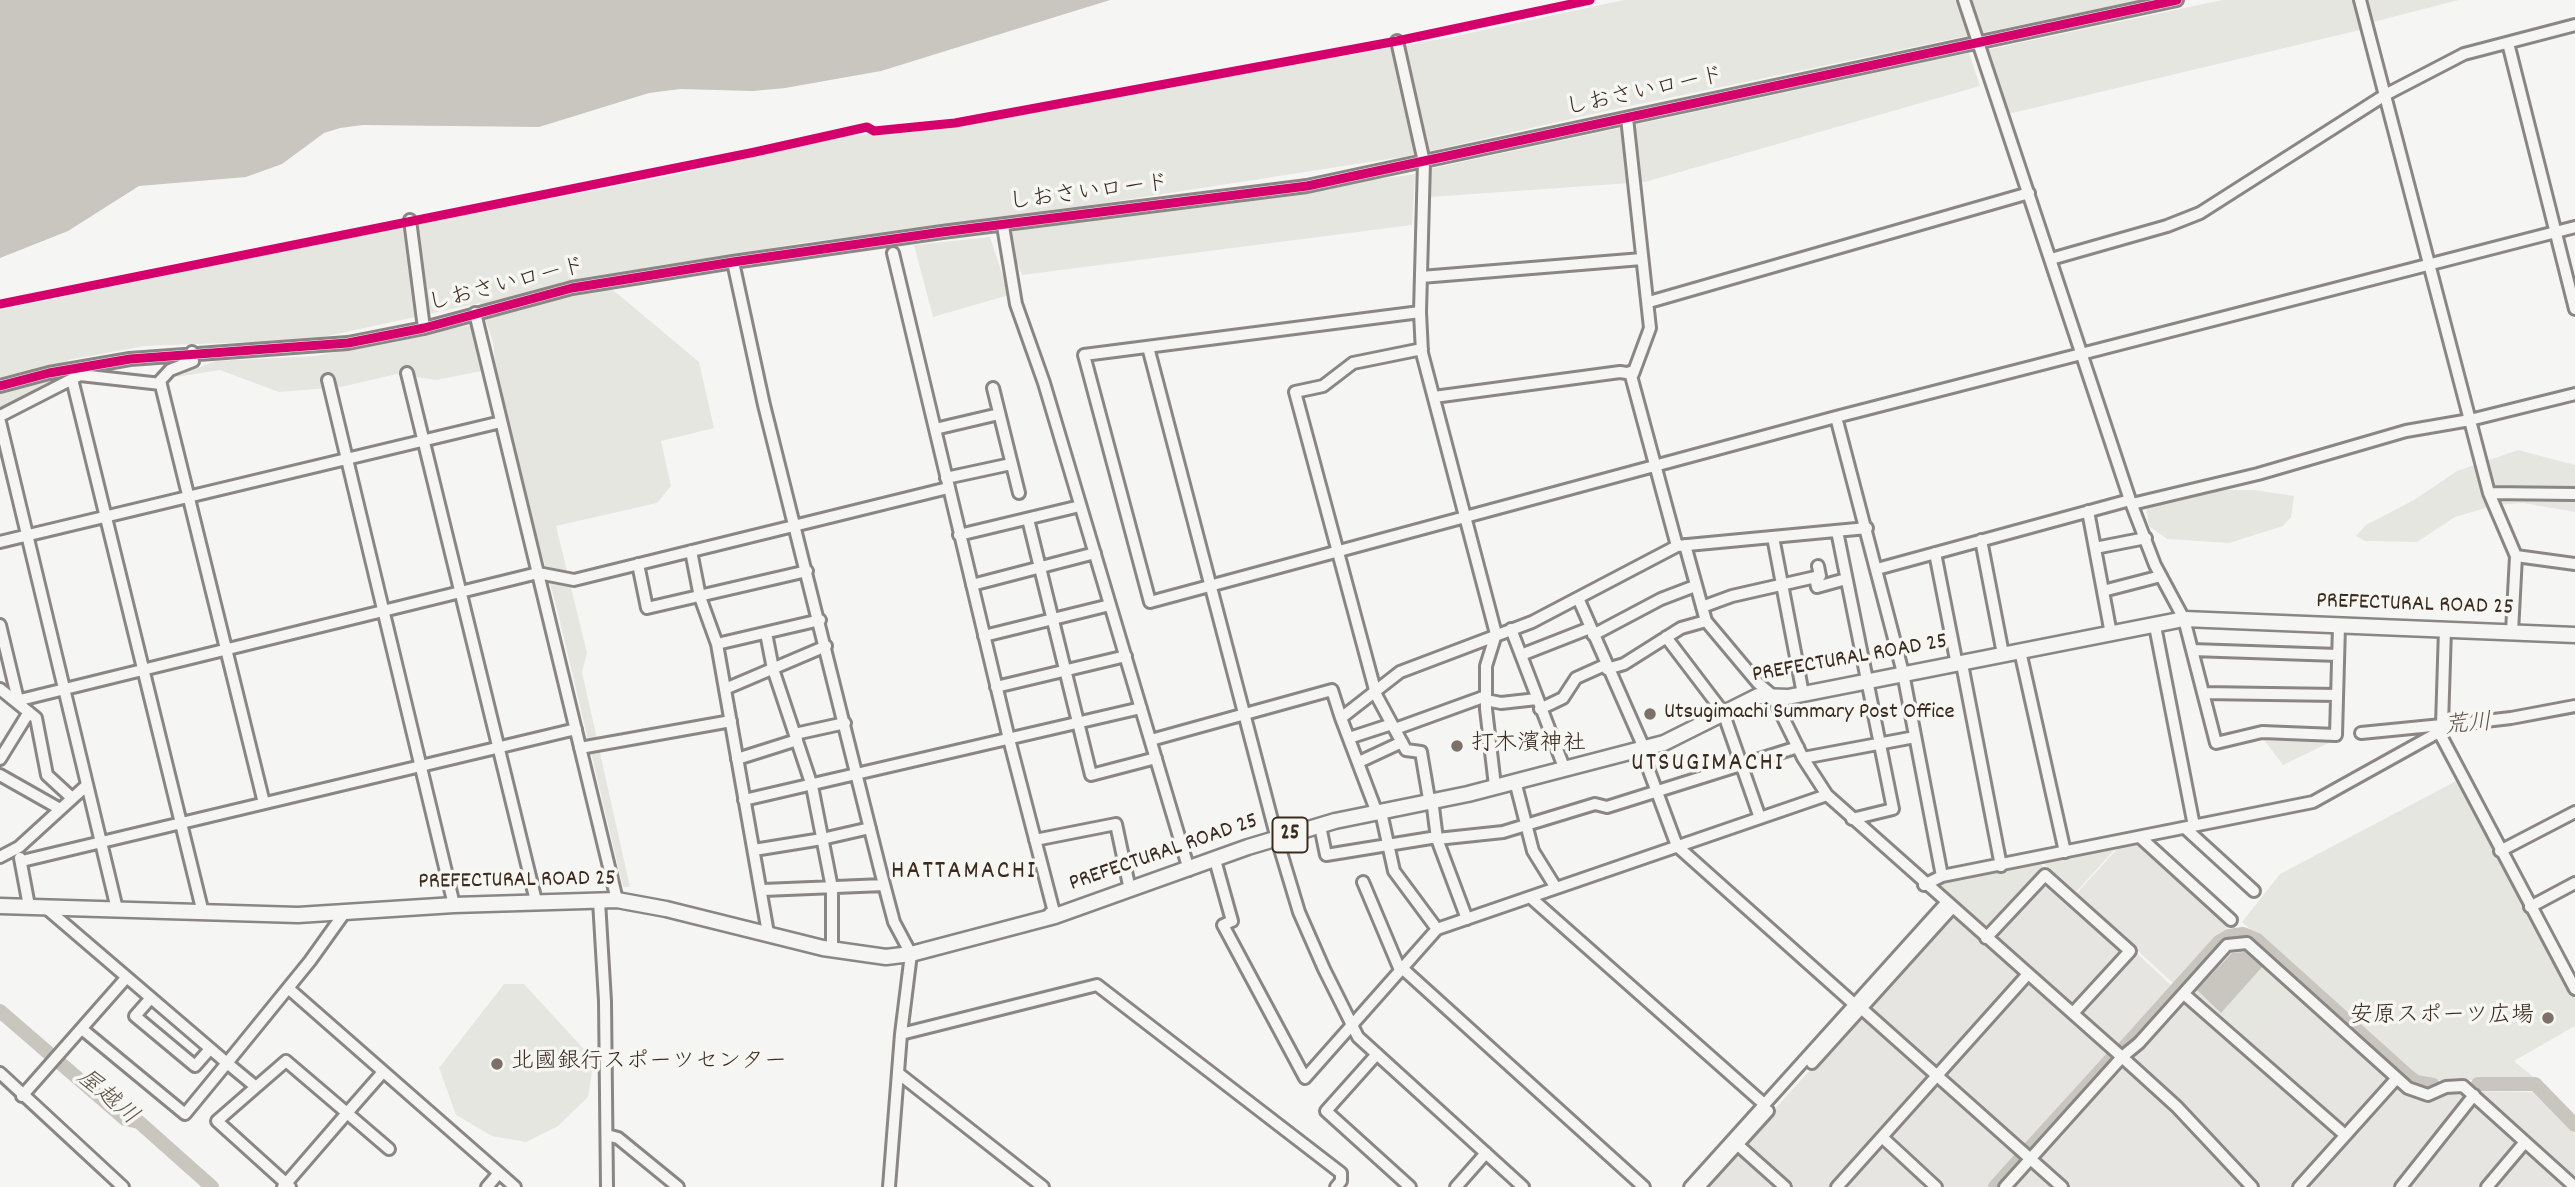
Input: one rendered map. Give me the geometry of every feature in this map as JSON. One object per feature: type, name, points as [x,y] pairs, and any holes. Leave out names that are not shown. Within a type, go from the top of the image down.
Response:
[{"type":"main road","name":"PREFECTURAL ROAD 25","points":[[0,906],[298,915],[536,901],[617,900],[666,908],[832,949],[886,957],[911,954],[1053,914],[1320,826],[1565,770],[1643,749],[1684,736],[1723,712],[1758,696],[1788,697],[2184,619],[2575,635]]},
{"type":"street","points":[[1964,0],[2131,502],[2161,576],[2184,619],[2216,743],[2262,732],[2336,735],[2339,626]]},
{"type":"street","name":"しおさいロード","points":[[0,386],[83,366],[192,352],[348,343],[424,328],[572,288],[733,262],[1307,186],[2177,0]]},
{"type":"street","points":[[2360,0],[2489,493],[2516,556],[2512,632]]},
{"type":"street","points":[[2051,259],[2167,226],[2200,213],[2385,95],[2464,54],[2575,25]]},
{"type":"street","points":[[1397,41],[1424,162],[1420,312],[1422,349],[1496,634],[1486,666],[1486,698],[1495,786]]},
{"type":"street","points":[[2508,43],[2575,309]]},
{"type":"street","points":[[1434,397],[1630,372],[1633,374],[1650,328],[1627,118]]},
{"type":"street","points":[[1649,302],[2029,192]]},
{"type":"street","points":[[410,220],[424,328]]},
{"type":"street","points":[[1003,226],[1016,304],[1095,553],[1189,870]]},
{"type":"street","points":[[1420,312],[1084,355],[1150,602],[1836,417],[2575,227]]},
{"type":"street","points":[[893,253],[959,535],[1053,914]]},
{"type":"street","points":[[1421,277],[1642,259]]},
{"type":"street","points":[[733,262],[762,397],[820,620],[884,885],[894,922],[911,954],[901,1034],[889,1187]]},
{"type":"street","points":[[475,313],[617,900]]},
{"type":"street","points":[[1148,347],[1277,839],[1299,912],[1351,1027],[1523,1187]]},
{"type":"street","points":[[1422,349],[1353,363],[1323,386],[1295,392],[1374,691],[1406,750],[1421,752],[1437,838],[1468,919]]},
{"type":"street","points":[[192,352],[193,362],[170,370],[161,384],[264,803]]},
{"type":"street","points":[[1630,372],[1654,467],[1706,621],[1758,683],[1772,695],[1803,758],[1827,795],[1924,885],[2177,1107],[2252,1187]]},
{"type":"street","points":[[407,373],[536,901]]},
{"type":"street","points":[[0,416],[86,374],[161,384]]},
{"type":"street","points":[[72,379],[203,913]]},
{"type":"street","points":[[328,380],[454,905]]},
{"type":"street","points":[[993,388],[1019,493]]},
{"type":"street","points":[[1877,569],[2088,512],[2258,474],[2406,431],[2470,420],[2575,394]]},
{"type":"street","points":[[935,429],[999,414]]},
{"type":"street","points":[[1836,417],[1903,673],[1942,876]]},
{"type":"street","points":[[0,422],[117,909]]},
{"type":"street","points":[[0,542],[502,422]]},
{"type":"street","points":[[17,700],[538,573],[574,580],[796,525],[1011,464]]},
{"type":"street","points":[[2489,493],[2575,494]]},
{"type":"street","points":[[959,535],[1080,506]]},
{"type":"street","points":[[2088,512],[2111,634]]},
{"type":"street","points":[[1028,519],[1091,775],[1156,758]]},
{"type":"street","points":[[1341,718],[1400,672],[1511,629],[1681,546],[1867,528]]},
{"type":"street","points":[[1837,531],[1893,809],[1852,819]]},
{"type":"street","points":[[1773,537],[1803,694]]},
{"type":"street","points":[[2095,548],[2146,538]]},
{"type":"street","points":[[1981,540],[2003,654]]},
{"type":"street","points":[[691,551],[700,597],[717,644],[768,933]]},
{"type":"street","points":[[972,585],[1095,553]]},
{"type":"street","points":[[1935,553],[2001,866]]},
{"type":"street","points":[[2516,556],[2575,564]]},
{"type":"street","points":[[638,564],[647,608],[807,571]]},
{"type":"street","points":[[1702,607],[1782,584],[1816,571],[1817,587],[1846,579]]},
{"type":"street","points":[[2103,591],[2161,576]]},
{"type":"street","points":[[1521,655],[1592,632],[1695,586]]},
{"type":"street","points":[[1578,598],[1643,749],[1677,846],[2062,1187]]},
{"type":"street","points":[[984,636],[1110,605]]},
{"type":"street","points":[[717,644],[820,620]]},
{"type":"street","points":[[1349,737],[1393,727],[1486,698],[1501,703],[1538,704],[1563,698],[1576,678],[1606,667],[1624,664],[1681,628],[1706,621]]},
{"type":"street","points":[[0,625],[17,700]]},
{"type":"street","points":[[2155,626],[2189,827],[2254,891]]},
{"type":"street","points":[[1511,629],[1565,770]]},
{"type":"street","points":[[2445,629],[2440,729],[2500,851],[2575,989]]},
{"type":"street","points":[[766,633],[773,668],[812,786],[832,888],[832,949]]},
{"type":"street","points":[[1666,637],[1723,712],[1760,818]]},
{"type":"street","points":[[725,689],[826,646]]},
{"type":"street","points":[[2192,650],[2338,655]]},
{"type":"street","points":[[2020,651],[2065,852]]},
{"type":"street","points":[[996,687],[1126,656]]},
{"type":"street","points":[[0,689],[36,718],[47,775],[72,798]]},
{"type":"street","points":[[1151,740],[1332,690],[1379,812],[1394,871],[1437,929]]},
{"type":"street","points":[[2203,693],[2337,695]]},
{"type":"street","points":[[2361,733],[2440,729],[2575,706]]},
{"type":"street","points":[[744,800],[1141,708]]},
{"type":"street","points":[[0,759],[29,712]]},
{"type":"street","points":[[580,748],[730,722]]},
{"type":"street","points":[[737,760],[796,737],[845,723]]},
{"type":"street","points":[[22,861],[576,729]]},
{"type":"street","points":[[1924,885],[1942,876],[2313,802],[2440,729]]},
{"type":"street","points":[[1803,758],[1915,737]]},
{"type":"street","points":[[1359,762],[1402,742]]},
{"type":"street","points":[[1320,826],[1326,855],[1437,838],[1503,832],[1595,804],[1607,807],[1741,762],[1798,747]]},
{"type":"street","points":[[0,775],[60,809]]},
{"type":"street","points":[[1515,781],[1534,851],[1556,888]]},
{"type":"street","points":[[0,857],[15,849],[87,785]]},
{"type":"street","points":[[1215,860],[1232,921],[1223,925],[1305,1078],[1437,929],[1827,795]]},
{"type":"street","points":[[2500,851],[2575,812]]},
{"type":"street","points":[[1035,840],[1116,824],[1130,890]]},
{"type":"street","points":[[754,850],[870,828]]},
{"type":"street","points":[[2141,838],[2231,920]]},
{"type":"street","points":[[15,849],[22,861],[29,906]]},
{"type":"street","points":[[1986,938],[2045,875],[2130,951],[2073,1013]]},
{"type":"street","points":[[1363,882],[1401,969],[1644,1187]]},
{"type":"street","points":[[2530,907],[2575,883]]},
{"type":"street","points":[[762,890],[884,885]]},
{"type":"street","points":[[1530,897],[1598,954],[1764,1104]]},
{"type":"street","points":[[599,901],[605,1002],[607,1187]]},
{"type":"street","points":[[1699,1187],[1948,906]]},
{"type":"street","points":[[46,908],[256,1087]]},
{"type":"street","points":[[82,1029],[185,1114],[288,988],[345,912]]},
{"type":"street","points":[[2005,1187],[2227,945],[2247,943],[2408,1088],[2428,1095],[2446,1087],[2463,1086],[2575,1187]]},
{"type":"street","points":[[1837,1187],[2028,974]]},
{"type":"street","points":[[22,1096],[126,978]]},
{"type":"street","points":[[901,1034],[1097,985],[1341,1173],[1341,1181],[1336,1187]]},
{"type":"street","points":[[288,988],[515,1187]]},
{"type":"street","points":[[2184,994],[2345,1135]]},
{"type":"street","points":[[150,999],[135,1016],[185,1058],[195,1066],[210,1049]]},
{"type":"street","points":[[1690,1187],[1764,1104],[1858,1006]]},
{"type":"street","points":[[1377,1054],[1326,1111],[1410,1187]]},
{"type":"street","points":[[383,1072],[347,1114],[286,1186],[217,1121],[286,1061],[347,1114],[389,1149]]},
{"type":"street","points":[[0,1073],[123,1187]]},
{"type":"street","points":[[898,1073],[1043,1187]]},
{"type":"street","points":[[2299,1187],[2396,1079]]},
{"type":"street","points":[[2401,1187],[2474,1095]]},
{"type":"street","points":[[607,1135],[618,1138],[678,1187]]},
{"type":"street","points":[[1882,1137],[1936,1187]]},
{"type":"street","points":[[2487,1187],[2525,1142]]},
{"type":"street","points":[[1738,1144],[1785,1187]]},
{"type":"street","points":[[1456,1187],[1486,1153]]},
{"type":"street","points":[[487,1187],[499,1173]]},
{"type":"shaded area","points":[[0,0],[1110,0],[881,71],[785,88],[753,91],[680,89],[649,93],[539,127],[363,125],[340,128],[324,133],[282,164],[246,177],[139,186],[68,231],[0,258]]},
{"type":"shaded area","points":[[1624,0],[2140,0],[1606,111],[1408,156],[1015,217],[800,243],[600,279],[699,362],[714,428],[661,441],[671,486],[657,503],[556,526],[587,653],[582,672],[630,887],[623,887],[557,609],[499,399],[493,342],[480,303],[309,340],[144,346],[68,360],[55,378],[0,411],[0,310],[312,245],[678,174],[846,136],[909,131],[1046,109],[1451,37]]},
{"type":"shaded area","points":[[2222,0],[2353,0],[2360,30],[2004,115],[1986,50]]},
{"type":"shaded area","points":[[2367,0],[2459,0],[2373,22]]},
{"type":"shaded area","points":[[1969,53],[1980,86],[1645,182],[1430,197],[1429,169]]},
{"type":"shaded area","points":[[1415,174],[1412,225],[1022,275],[1004,232]]},
{"type":"shaded area","points":[[990,237],[1009,295],[933,317],[914,245]]},
{"type":"shaded area","points":[[471,325],[482,371],[436,380],[397,374],[341,387],[279,392],[220,370],[176,377],[215,361],[316,356]]},
{"type":"shaded area","points":[[2518,450],[2575,465],[2575,512],[2523,503],[2496,505],[2455,517],[2417,542],[2365,541],[2356,536],[2366,525],[2414,500],[2457,471]]},
{"type":"shaded area","points":[[2254,490],[2294,496],[2291,517],[2283,526],[2229,543],[2167,539],[2149,526],[2146,504],[2158,492]]},
{"type":"shaded area","points":[[2261,736],[2339,738],[2283,765]]},
{"type":"shaded area","points":[[2460,779],[2575,995],[2575,1026],[2514,1061],[2537,1080],[2418,1080],[2242,922],[2280,874]]},
{"type":"shaded area","points":[[2142,843],[2231,924],[2175,985],[2076,894],[2119,847]]},
{"type":"shaded area","points":[[2116,848],[2076,892],[2042,862]]},
{"type":"shaded area","points":[[2038,862],[2184,997],[2228,951],[2248,948],[2427,1098],[2462,1091],[2532,1092],[2575,1134],[2575,1187],[1704,1187],[1957,908],[1930,884],[1937,880]]},
{"type":"shaded area","points":[[2037,863],[2042,868],[1994,924],[1982,924],[1941,889],[1940,882]]},
{"type":"shaded area","points":[[2245,952],[2262,967],[2221,1013],[2197,990],[2232,953]]},
{"type":"shaded area","points":[[2265,964],[2294,991],[2248,1044],[2218,1017]]},
{"type":"shaded area","points":[[504,984],[524,984],[594,1060],[588,1097],[558,1126],[526,1142],[492,1136],[456,1115],[439,1068]]},
{"type":"waterway","points":[[2123,1049],[2219,942],[2229,936],[2243,934],[2257,940],[2407,1075],[2416,1082],[2433,1085]]},
{"type":"waterway","name":"屋越川","points":[[0,1011],[125,1119],[139,1122],[212,1187]]},
{"type":"waterway","points":[[2030,1148],[2112,1058]]},
{"type":"waterway","points":[[2478,1084],[2535,1084],[2575,1125]]},
{"type":"waterway","points":[[1995,1187],[2020,1159]]},
{"type":"cycle path","points":[[0,304],[867,127],[874,131],[955,123],[1397,41],[1590,0]]},
{"type":"cycle path","points":[[0,386],[49,373],[130,359],[348,343],[424,328],[572,288],[733,262],[942,232],[1307,186],[2177,0]]},
{"type":"place","name":"Utsugimachi Summary Post Office","points":[[1650,714]]},
{"type":"place","name":"打木濱神社","points":[[1457,746]]},
{"type":"place","name":"安原スポーツ広場","points":[[2548,1018]]},
{"type":"place","name":"北國銀行スポーツセンター","points":[[497,1064]]},
{"type":"district","name":"UTSUGIMACHI","points":[[1708,765]]},
{"type":"district","name":"HATTAMACHI","points":[[964,873]]},
{"type":"water label","name":"荒川","points":[[2468,727]]}]
